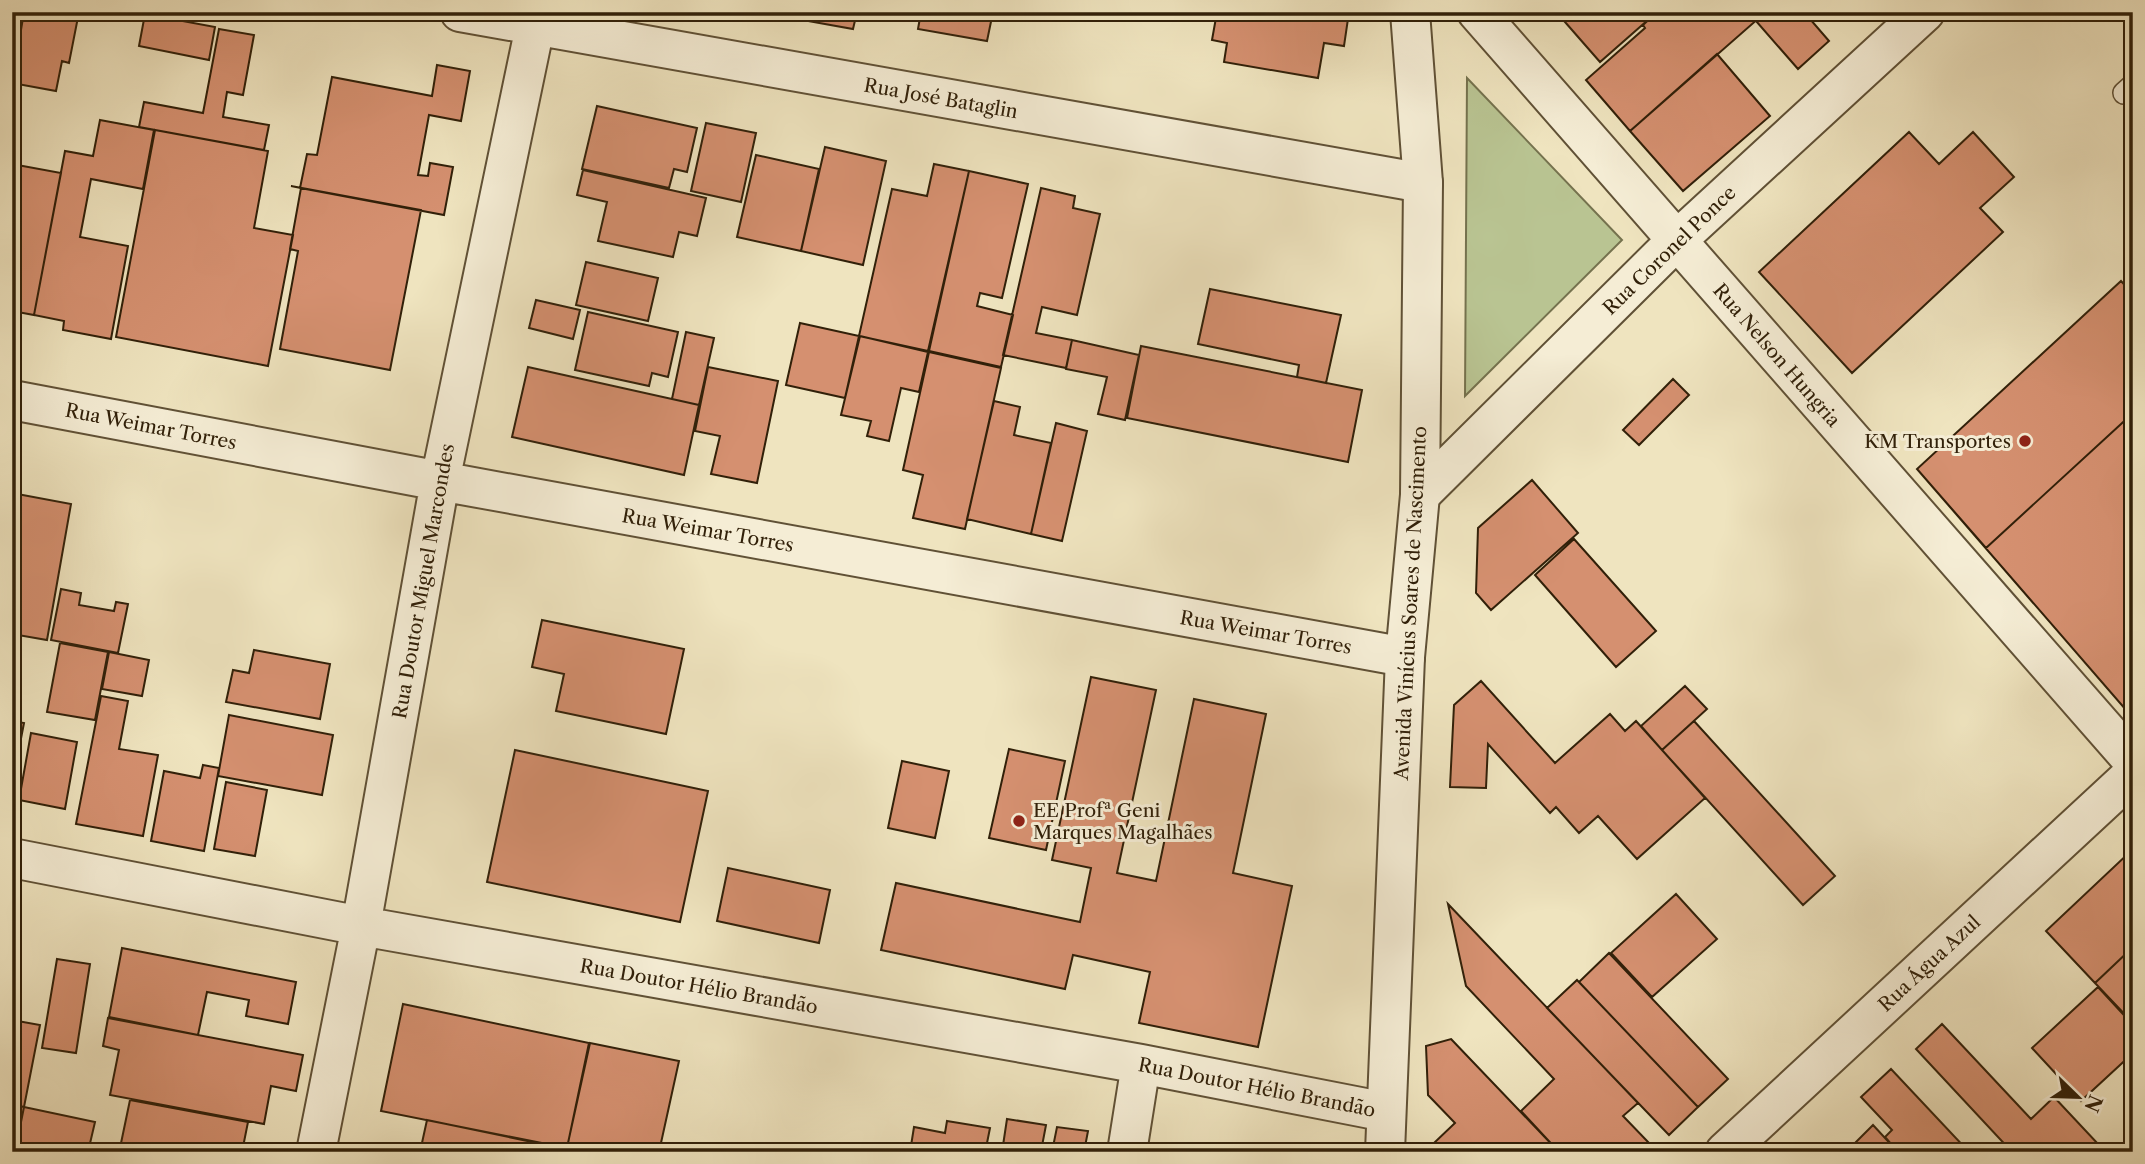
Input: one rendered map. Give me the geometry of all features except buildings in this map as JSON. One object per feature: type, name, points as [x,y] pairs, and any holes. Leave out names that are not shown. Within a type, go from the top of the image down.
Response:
[{"type":"street","name":"Rua José Bataglin","points":[[460,12],[537,19],[1423,183]]},
{"type":"street","name":"Avenida Vinícius Soares de Nascimento","points":[[1385,1152],[1405,657],[1420,495],[1423,183],[1410,12]]},
{"type":"street","name":"Rua Nelson Hungria","points":[[1477,12],[2133,761]]},
{"type":"street","name":"Rua Coronel Ponce","points":[[1420,495],[1677,240],[1925,12]]},
{"type":"street","name":"Rua Doutor Miguel Marcondes","points":[[316,1152],[361,926],[440,481],[537,19]]},
{"type":"street","name":"Rua Weimar Torres","points":[[12,400],[1405,657]]},
{"type":"street","name":"Rua Água Azul","points":[[1725,1152],[2133,774]]},
{"type":"street","name":"Rua Doutor Hélio Brandão","points":[[12,858],[361,926],[1141,1064],[1386,1112]]},
{"type":"street","points":[[1126,1152],[1141,1064]]},
{"type":"green space","points":[[1467,78],[1622,240],[1465,396]]},
{"type":"place","name":"KM Transportes","points":[[2025,441]]},
{"type":"place","name":"EE Profª Geni Marques Magalhães","points":[[1019,821]]}]
